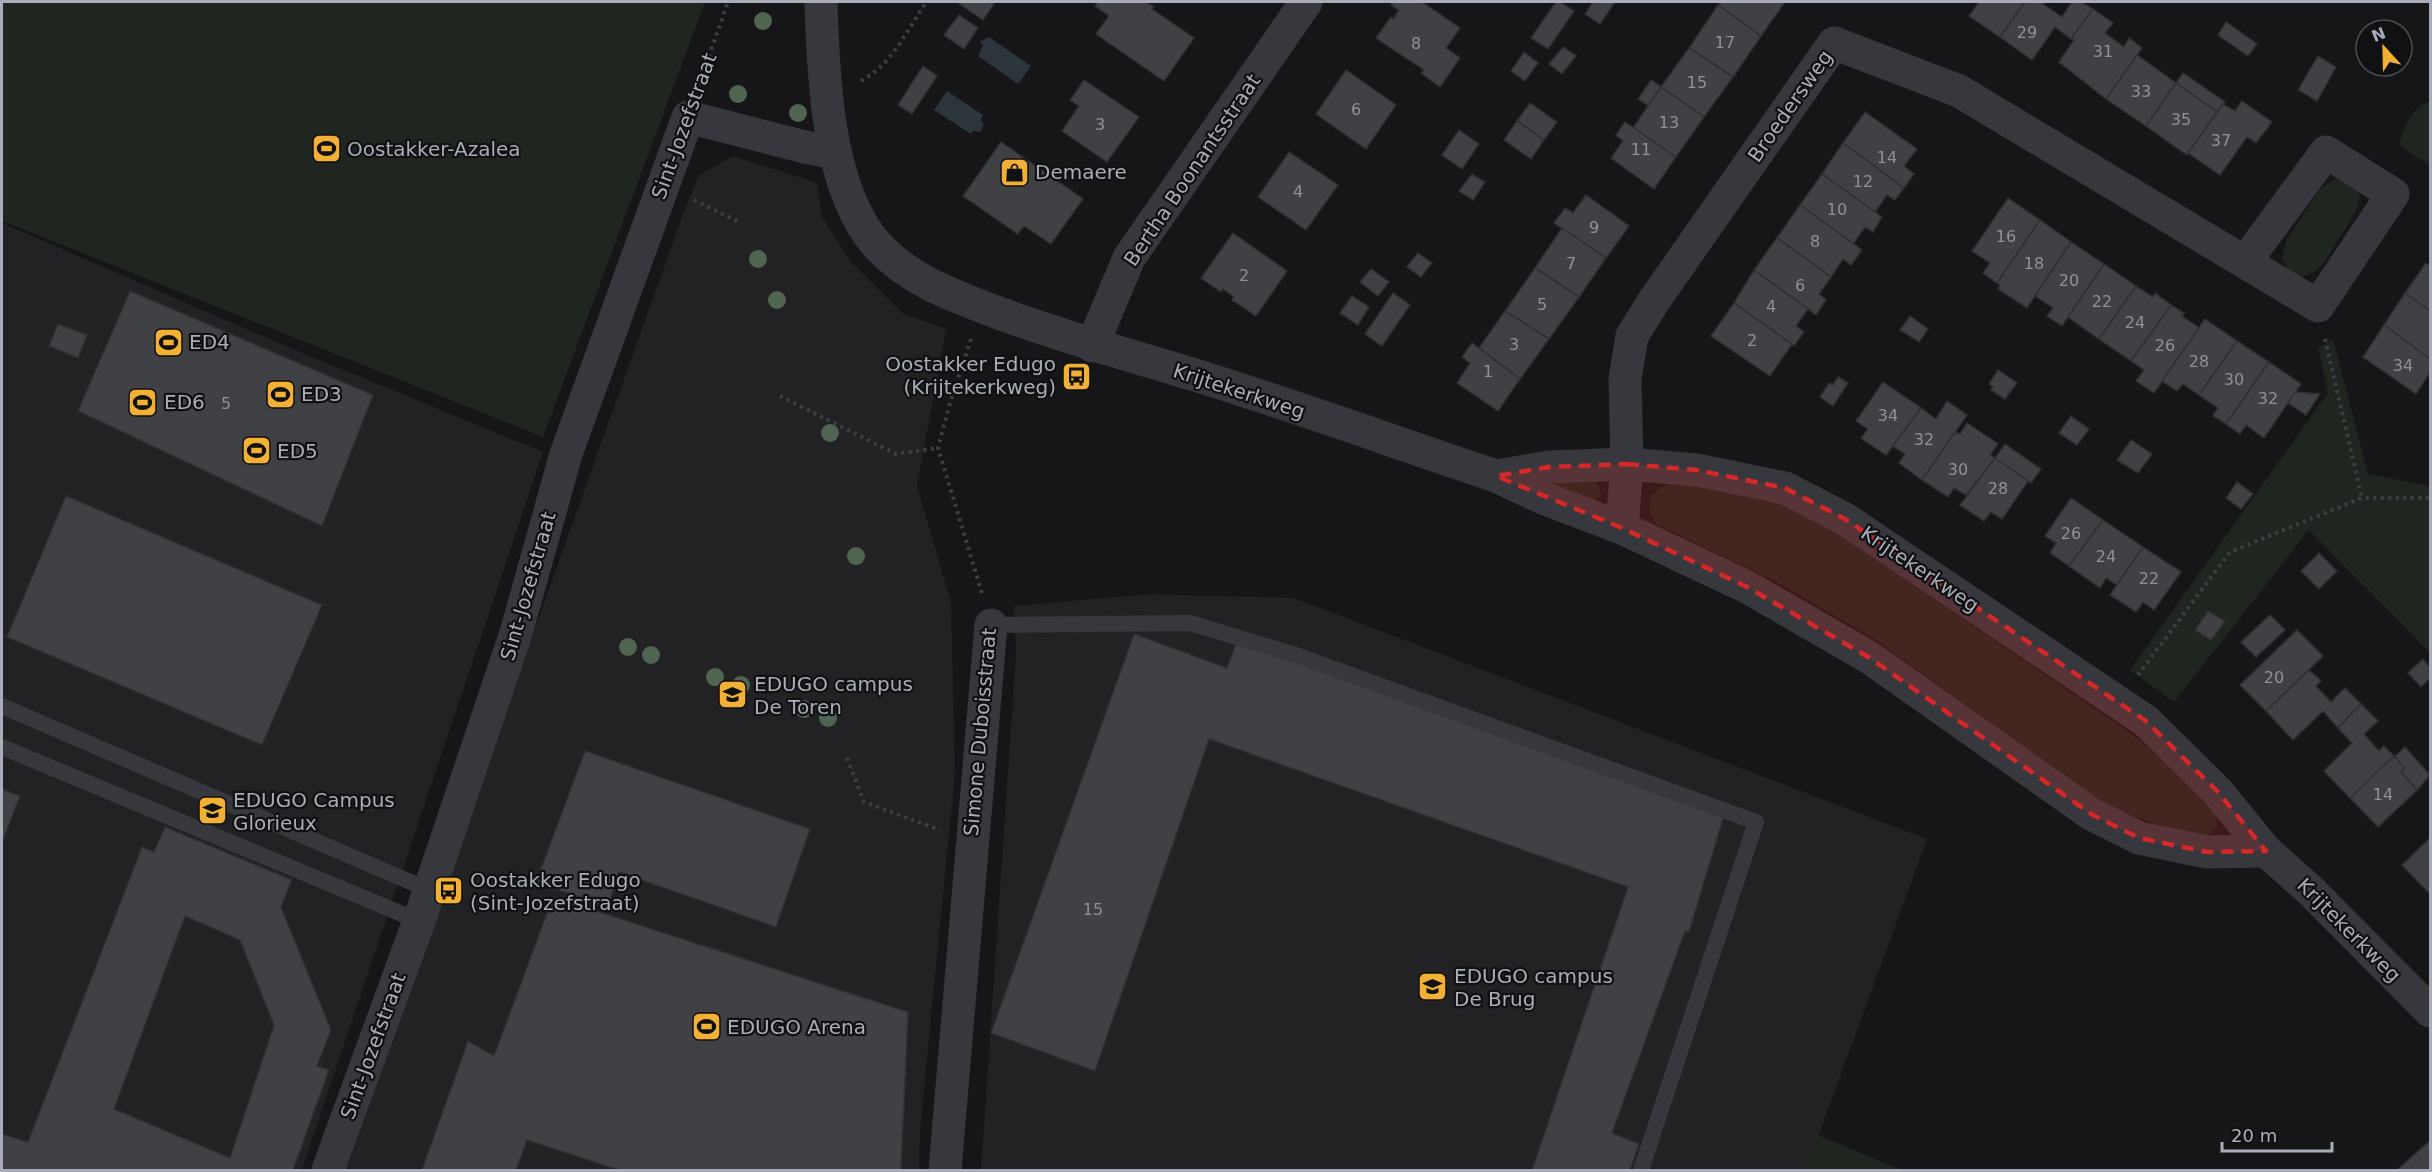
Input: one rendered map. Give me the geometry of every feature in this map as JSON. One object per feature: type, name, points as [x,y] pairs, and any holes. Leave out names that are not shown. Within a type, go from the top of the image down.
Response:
[{"type":"street","name":"Krijtekerkweg","points":[[821,2],[826,88],[835,153],[851,205],[876,243],[903,270],[941,292],[982,307],[1092,346],[1199,376],[1496,476],[1543,498],[1622,528],[1747,587],[1870,658],[2091,814],[2139,838],[2207,852],[2266,851]]},
{"type":"street","name":"Bertha Boonantsstraat","points":[[1092,346],[1129,258],[1306,2]]},
{"type":"street","name":"Broedersweg","points":[[1622,528],[1627,464],[1625,379],[1632,336],[1653,302],[1834,43],[1959,91],[2318,306]]},
{"type":"street","points":[[688,117],[835,153]]},
{"type":"street","name":"Sint-Jozefstraat","points":[[328,1170],[419,921],[516,633],[566,454],[688,117]]},
{"type":"street","points":[[2245,262],[2326,152],[2393,194],[2318,306]]},
{"type":"street","name":"Krijtekerkweg","points":[[1496,476],[1549,467],[1627,464],[1697,470],[1785,488],[1845,519],[2146,721],[2217,791],[2266,851],[2310,890],[2430,1011]]},
{"type":"street","name":"Simone Duboisstraat","points":[[945,1170],[991,624]]},
{"type":"lane","points":[[991,624],[1190,623],[1296,655],[1756,822],[1641,1170]]},
{"type":"lane","points":[[2,706],[429,890]]},
{"type":"lane","points":[[2,747],[419,921]]},
{"type":"path","name":"Sint-Jozefstraat","points":[[688,117],[728,2]]},
{"type":"path","points":[[826,88],[859,81],[874,74],[887,62],[926,2]]},
{"type":"path","points":[[694,200],[741,223]]},
{"type":"path","points":[[2318,306],[2362,498]]},
{"type":"path","points":[[780,396],[896,454],[938,448],[950,403],[982,307]]},
{"type":"path","name":"Simone Duboisstraat","points":[[938,448],[991,624]]},
{"type":"path","points":[[2118,702],[2230,552],[2362,498],[2430,498]]},
{"type":"path","points":[[847,758],[864,802],[971,841]]},
{"type":"highlighted area","points":[[1627,464],[1697,470],[1785,488],[1845,519],[2146,721],[2217,791],[2266,851],[2207,852],[2139,838],[2091,814],[1870,658],[1747,587],[1622,528],[1496,476],[1549,467]]},
{"type":"shaded area","name":"Oostakker-Azalea","points":[[2,2],[705,2],[543,437],[2,221]]},
{"type":"shaded area","points":[[989,37],[1031,66],[1018,84],[978,56],[983,45],[979,42]]},
{"type":"shaded area","points":[[947,91],[983,115],[981,120],[984,125],[980,132],[973,131],[971,134],[934,110]]},
{"type":"shaded area","points":[[2430,101],[2430,166],[2399,145],[2413,113]]},
{"type":"shaded area","name":"EDUGO campus De Toren","points":[[733,156],[817,183],[822,217],[852,263],[902,313],[946,329],[917,486],[951,602],[955,773],[920,1130],[919,1170],[346,1170],[539,617],[686,206],[699,175]]},
{"type":"shaded area","points":[[2336,178],[2349,182],[2356,188],[2359,195],[2355,213],[2324,262],[2303,277],[2289,271],[2282,259],[2286,241],[2320,189]]},
{"type":"shaded area","name":"EDUGO Campus Glorieux","points":[[2,223],[288,347],[543,452],[302,1170],[2,1170]]},
{"type":"shaded area","points":[[2333,339],[2368,474],[2430,486],[2430,653],[2309,530],[2174,702],[2130,670],[2328,393],[2318,348]]},
{"type":"shaded area","points":[[1543,482],[1595,482],[1599,486],[1601,496],[1590,501]]},
{"type":"shaded area","points":[[1676,483],[1778,503],[1828,527],[2129,732],[2215,804],[2217,827],[2205,838],[2169,829],[2117,810],[2084,790],[1873,638],[1775,581],[1656,524],[1649,510],[1650,499],[1659,488]]},
{"type":"shaded area","name":"EDUGO campus De Brug","points":[[1152,594],[1294,598],[1927,839],[1806,1170],[981,1170],[1016,653],[1014,606]]},
{"type":"shaded area","points":[[1818,1135],[1901,1170],[1806,1170]]},
{"type":"building","points":[[959,2],[991,2],[994,4],[983,20]]},
{"type":"building","points":[[1098,2],[1146,2],[1154,7],[1152,9],[1194,38],[1164,81],[1096,34],[1109,16],[1095,6]]},
{"type":"building","points":[[1393,2],[1422,2],[1460,28],[1446,48],[1460,58],[1440,87],[1421,73],[1424,70],[1376,38],[1399,10],[1391,5]]},
{"type":"building","points":[[1556,2],[1574,11],[1548,49],[1531,38]]},
{"type":"building","points":[[1593,2],[1615,2],[1600,24],[1585,14]]},
{"type":"building","points":[[1721,2],[1785,2],[1761,36],[1718,5]]},
{"type":"building","points":[[1979,2],[2025,2],[2000,37],[1969,16]]},
{"type":"building","points":[[2025,2],[2045,2],[2043,4],[2062,17],[2072,2],[2081,2],[2093,9],[2071,39],[2055,27],[2032,60],[2000,37]]},
{"type":"building","points":[[1718,5],[1761,36],[1733,77],[1689,48]]},
{"type":"building","points":[[2093,9],[2113,23],[2105,33],[2124,47],[2129,38],[2142,48],[2106,99],[2059,62],[2074,40],[2071,39]]},
{"type":"building","points":[[959,15],[978,28],[964,49],[944,35]]},
{"type":"building","points":[[2226,22],[2257,44],[2248,56],[2218,35]]},
{"type":"building","points":[[1563,47],[1576,56],[1562,74],[1549,64]]},
{"type":"building","points":[[1689,48],[1733,77],[1704,117],[1661,87]]},
{"type":"building","points":[[1524,52],[1538,63],[1525,81],[1511,71]]},
{"type":"building","points":[[2137,55],[2176,83],[2146,126],[2106,99]]},
{"type":"building","points":[[2318,56],[2336,67],[2317,101],[2298,90]]},
{"type":"building","points":[[923,66],[937,76],[912,114],[898,105]]},
{"type":"building","points":[[1346,70],[1396,105],[1366,149],[1316,114]]},
{"type":"building","points":[[2183,73],[2225,102],[2217,112],[2176,83]]},
{"type":"building","points":[[1084,80],[1139,117],[1107,162],[1062,131],[1079,106],[1070,100]]},
{"type":"building","points":[[1651,80],[1661,87],[1649,106],[1638,99]]},
{"type":"building","points":[[2176,83],[2217,112],[2187,155],[2146,126]]},
{"type":"building","points":[[1661,87],[1704,117],[1676,157],[1633,128]]},
{"type":"building","points":[[2242,101],[2272,122],[2256,143],[2247,137],[2220,175],[2188,153],[2223,104],[2235,111]]},
{"type":"building","points":[[1530,103],[1557,122],[1544,140],[1517,121]]},
{"type":"building","points":[[1865,112],[1917,149],[1904,166],[1914,174],[1904,188],[1843,143]]},
{"type":"building","points":[[1517,121],[1544,140],[1531,159],[1504,140]]},
{"type":"building","points":[[1625,122],[1676,157],[1654,189],[1611,158],[1623,141],[1616,135]]},
{"type":"building","points":[[1459,130],[1479,144],[1462,169],[1442,155]]},
{"type":"building","points":[[1001,142],[1083,199],[1051,244],[1024,226],[1018,234],[963,196]]},
{"type":"building","points":[[1843,143],[1904,188],[1895,200],[1887,195],[1875,212],[1822,174]]},
{"type":"building","points":[[1289,152],[1338,185],[1306,230],[1258,197]]},
{"type":"building","points":[[1472,174],[1485,182],[1473,200],[1459,191]]},
{"type":"building","points":[[1822,174],[1882,217],[1873,232],[1865,227],[1853,244],[1800,205]]},
{"type":"building","points":[[1586,195],[1629,226],[1606,258],[1554,223],[1565,208],[1573,213]]},
{"type":"building","points":[[2008,198],[2040,220],[1997,283],[1983,273],[1990,263],[1972,251]]},
{"type":"building","points":[[1800,205],[1862,250],[1851,265],[1843,259],[1831,277],[1777,238]]},
{"type":"building","points":[[2040,220],[2071,242],[2027,308],[1998,289],[2000,285],[1997,283]]},
{"type":"building","points":[[1562,228],[1606,258],[1579,297],[1535,268]]},
{"type":"building","points":[[1233,233],[1287,271],[1256,316],[1232,300],[1234,297],[1223,289],[1221,292],[1201,278]]},
{"type":"building","points":[[1777,238],[1831,277],[1819,294],[1826,300],[1816,315],[1754,270]]},
{"type":"building","points":[[2071,242],[2104,264],[2062,326],[2047,316],[2053,308],[2035,296]]},
{"type":"building","points":[[1418,253],[1432,263],[1421,277],[1407,267]]},
{"type":"building","points":[[2426,263],[2430,266],[2430,311],[2405,293]]},
{"type":"building","points":[[2104,264],[2136,286],[2099,339],[2068,317]]},
{"type":"building","points":[[1535,268],[1579,297],[1549,339],[1505,311]]},
{"type":"building","points":[[1371,269],[1389,282],[1378,296],[1360,282]]},
{"type":"building","points":[[1754,270],[1808,309],[1796,326],[1804,332],[1794,346],[1734,303]]},
{"type":"building","points":[[2136,286],[2153,297],[2155,293],[2171,305],[2131,361],[2099,339]]},
{"type":"building","points":[[130,291],[373,395],[322,526],[78,411]]},
{"type":"building","points":[[1393,293],[1410,305],[1382,346],[1365,334]]},
{"type":"building","points":[[2405,293],[2430,311],[2430,359],[2384,325]]},
{"type":"building","points":[[1352,296],[1369,307],[1358,325],[1340,313]]},
{"type":"building","points":[[1734,303],[1792,344],[1770,376],[1711,336]]},
{"type":"building","points":[[2171,305],[2184,313],[2182,316],[2199,328],[2154,393],[2136,381],[2144,370],[2131,361]]},
{"type":"building","points":[[1505,311],[1549,339],[1520,379],[1479,348]]},
{"type":"building","points":[[1910,316],[1928,329],[1919,342],[1900,330]]},
{"type":"building","points":[[2205,319],[2237,341],[2199,395],[2183,384],[2177,391],[2162,381]]},
{"type":"building","points":[[58,324],[87,335],[78,358],[49,346]]},
{"type":"building","points":[[2384,325],[2430,359],[2430,372],[2416,394],[2363,357]]},
{"type":"building","points":[[2237,341],[2269,362],[2226,424],[2213,416],[2218,408],[2199,395]]},
{"type":"building","points":[[1472,343],[1520,379],[1498,411],[1457,383],[1470,363],[1462,357]]},
{"type":"building","points":[[2269,362],[2301,384],[2264,438],[2246,425],[2240,434],[2226,424]]},
{"type":"building","points":[[1998,370],[2017,383],[2005,399],[1991,390],[1993,387],[1989,384]]},
{"type":"building","points":[[1838,377],[1848,383],[1833,406],[1820,397],[1829,383],[1833,385]]},
{"type":"building","points":[[1883,382],[1921,408],[1886,455],[1861,438],[1868,429],[1856,421]]},
{"type":"building","points":[[2295,392],[2320,394],[2306,415],[2288,403]]},
{"type":"building","points":[[1947,401],[1967,415],[1922,480],[1899,463],[1905,454],[1893,446],[1921,408],[1936,419]]},
{"type":"building","points":[[2071,416],[2089,429],[2077,445],[2059,433]]},
{"type":"building","points":[[1967,423],[1998,444],[1990,455],[1995,458],[1966,495],[1954,488],[1948,497],[1922,480],[1955,432],[1960,434]]},
{"type":"building","points":[[2131,440],[2152,454],[2138,473],[2117,460]]},
{"type":"building","points":[[2005,444],[2041,469],[2031,483],[1995,458]]},
{"type":"building","points":[[1995,458],[2028,481],[2002,519],[1991,512],[1984,521],[1960,505]]},
{"type":"building","points":[[2237,482],[2253,494],[2241,509],[2226,498]]},
{"type":"building","points":[[66,496],[322,605],[262,745],[7,637]]},
{"type":"building","points":[[2071,498],[2103,520],[2069,566],[2050,553],[2056,543],[2045,536]]},
{"type":"building","points":[[2103,520],[2143,547],[2117,585],[2106,578],[2100,588],[2069,566]]},
{"type":"building","points":[[2143,547],[2181,572],[2154,610],[2143,602],[2136,612],[2110,595]]},
{"type":"building","points":[[2319,553],[2337,571],[2319,589],[2301,571]]},
{"type":"building","points":[[2208,611],[2225,621],[2211,640],[2195,630]]},
{"type":"building","points":[[2270,615],[2285,630],[2256,657],[2241,642]]},
{"type":"building","points":[[2297,630],[2323,656],[2266,711],[2240,685]]},
{"type":"building","points":[[1134,634],[1227,668],[1238,638],[1725,812],[1689,932],[1685,931],[1612,1133],[1639,1144],[1630,1170],[1532,1170],[1628,887],[1209,739],[1095,1071],[991,1033]]},
{"type":"building","points":[[2423,659],[2430,668],[2430,678],[2421,687],[2408,673]]},
{"type":"building","points":[[2309,670],[2321,681],[2316,686],[2331,702],[2345,688],[2361,704],[2338,728],[2323,711],[2293,740],[2266,711]]},
{"type":"building","points":[[2361,704],[2378,721],[2364,734],[2379,751],[2384,746],[2394,756],[2350,798],[2324,771],[2352,743],[2338,728]]},
{"type":"building","points":[[2405,747],[2430,775],[2417,790],[2401,772],[2405,768],[2394,757]]},
{"type":"building","points":[[585,751],[810,829],[776,927],[619,872],[608,907],[536,882]]},
{"type":"building","points":[[2394,756],[2405,768],[2401,772],[2417,790],[2378,827],[2350,798]]},
{"type":"building","points":[[2,789],[20,796],[3,840],[2,839]]},
{"type":"building","points":[[165,827],[292,880],[281,907],[331,1030],[317,1066],[329,1070],[293,1170],[2,1170],[2,1134],[28,1142],[142,847],[154,852]],"holes":[[[185,916],[240,940],[274,1025],[230,1158],[114,1109]]]},
{"type":"building","points":[[2430,838],[2430,894],[2402,865]]},
{"type":"building","name":"EDUGO Arena","points":[[553,897],[908,1012],[901,1170],[619,1170],[527,1140],[516,1170],[422,1170],[468,1041],[494,1056]]},
{"type":"building","points":[[2430,1141],[2430,1170],[2397,1170]]},
{"type":"place","name":"Oostakker-Azalea","points":[[326,149]]},
{"type":"place","name":"Demaere","points":[[1014,172]]},
{"type":"place","name":"ED4","points":[[168,342]]},
{"type":"place","name":"Oostakker Edugo (Krijtekerkweg)","points":[[1077,376]]},
{"type":"place","name":"ED3","points":[[280,394]]},
{"type":"place","name":"ED6","points":[[143,402]]},
{"type":"place","name":"ED5","points":[[256,451]]},
{"type":"place","name":"EDUGO campus De Toren","points":[[733,695]]},
{"type":"place","name":"EDUGO Campus Glorieux","points":[[212,811]]},
{"type":"place","name":"Oostakker Edugo (Sint-Jozefstraat)","points":[[449,891]]},
{"type":"place","name":"EDUGO campus De Brug","points":[[1433,987]]},
{"type":"place","name":"EDUGO Arena","points":[[706,1027]]}]
